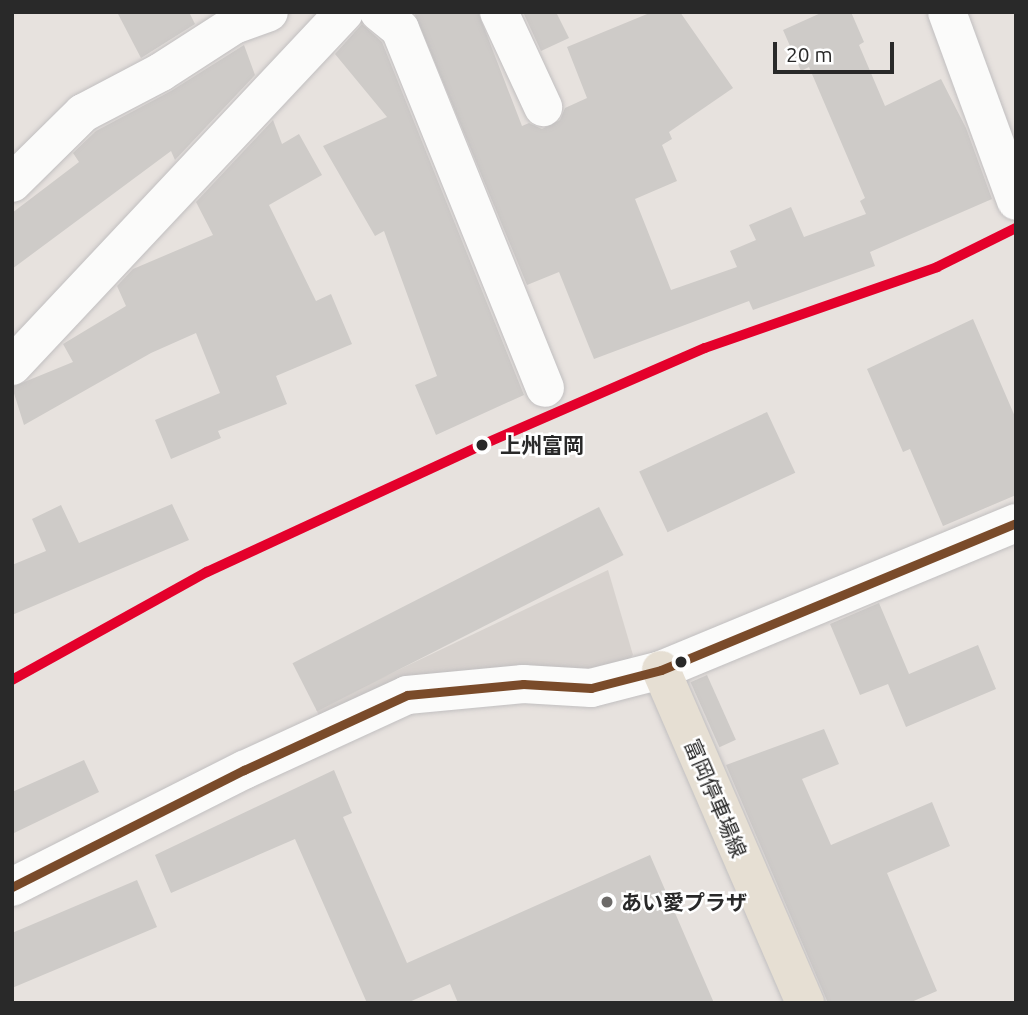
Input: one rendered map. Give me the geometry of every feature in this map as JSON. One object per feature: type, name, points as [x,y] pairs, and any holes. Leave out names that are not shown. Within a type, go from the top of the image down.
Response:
[{"type":"main road","name":"富岡停車場線","points":[[661,670],[805,1003]]},
{"type":"street","points":[[12,183],[83,113],[161,72],[234,25],[269,12]]},
{"type":"street","points":[[12,366],[344,12]]},
{"type":"street","points":[[379,12],[400,29],[545,388]]},
{"type":"street","points":[[499,12],[543,107]]},
{"type":"street","points":[[947,12],[1016,201]]},
{"type":"street","points":[[12,887],[244,770],[407,695],[523,684],[591,688],[661,670],[1016,523]]},
{"type":"shaded area","points":[[608,570],[633,655],[617,672],[322,722],[316,709]]},
{"type":"building","points":[[117,12],[189,12],[195,24],[141,58]]},
{"type":"building","points":[[414,12],[478,12],[522,126],[529,123],[542,129],[560,120],[565,108],[587,98],[567,47],[652,12],[680,12],[733,88],[669,132],[672,139],[662,145],[677,181],[635,199],[671,290],[737,267],[730,251],[756,240],[749,225],[791,207],[804,237],[866,214],[860,201],[865,198],[809,67],[801,71],[783,30],[823,12],[851,12],[864,42],[859,45],[885,106],[941,79],[966,128],[992,199],[870,252],[875,266],[753,310],[749,301],[594,359],[559,272],[527,285]]},
{"type":"building","points":[[523,12],[556,12],[569,38],[541,51]]},
{"type":"building","points":[[362,24],[382,42],[524,395],[436,435],[415,385],[437,376],[384,231],[375,236],[323,146],[387,117],[335,54]]},
{"type":"building","points":[[244,45],[255,75],[175,160],[171,151],[12,269],[12,213],[79,162],[73,153],[96,131],[171,91]]},
{"type":"building","points":[[273,120],[282,144],[299,134],[322,175],[269,205],[316,301],[331,294],[352,344],[276,376],[287,404],[218,431],[221,438],[171,459],[155,420],[220,393],[196,333],[151,353],[24,425],[12,387],[73,362],[63,344],[126,306],[117,286],[133,269],[213,235],[196,202]]},
{"type":"building","points":[[973,319],[1016,419],[1016,495],[943,526],[910,449],[903,452],[867,369]]},
{"type":"building","points":[[767,412],[795,473],[668,532],[639,472]]},
{"type":"building","points":[[172,504],[189,540],[12,615],[12,565],[46,551],[32,519],[61,505],[79,543]]},
{"type":"building","points":[[599,507],[624,555],[317,711],[292,663]]},
{"type":"building","points":[[879,603],[909,674],[978,645],[996,689],[906,727],[888,684],[860,695],[830,624]]},
{"type":"building","points":[[707,675],[736,740],[719,747],[691,682]]},
{"type":"building","points":[[824,729],[839,764],[802,779],[831,845],[932,802],[950,846],[887,873],[937,991],[909,1003],[828,1003],[726,765]]},
{"type":"building","points":[[84,760],[99,792],[12,834],[12,792]]},
{"type":"building","points":[[334,770],[352,813],[343,817],[407,963],[650,855],[714,1003],[458,1003],[450,984],[407,1003],[367,1003],[295,839],[171,893],[155,855]]},
{"type":"building","points":[[137,880],[157,927],[12,988],[12,933]]},
{"type":"transit line","points":[[12,680],[207,572],[484,444],[705,348],[937,267],[1016,228]]},
{"type":"transit line","points":[[12,887],[244,770],[407,695],[523,684],[591,688],[661,670],[1016,523]]},
{"type":"place","name":"上州富岡","points":[[482,445]]},
{"type":"place","name":"あい愛プラザ","points":[[607,902]]}]
